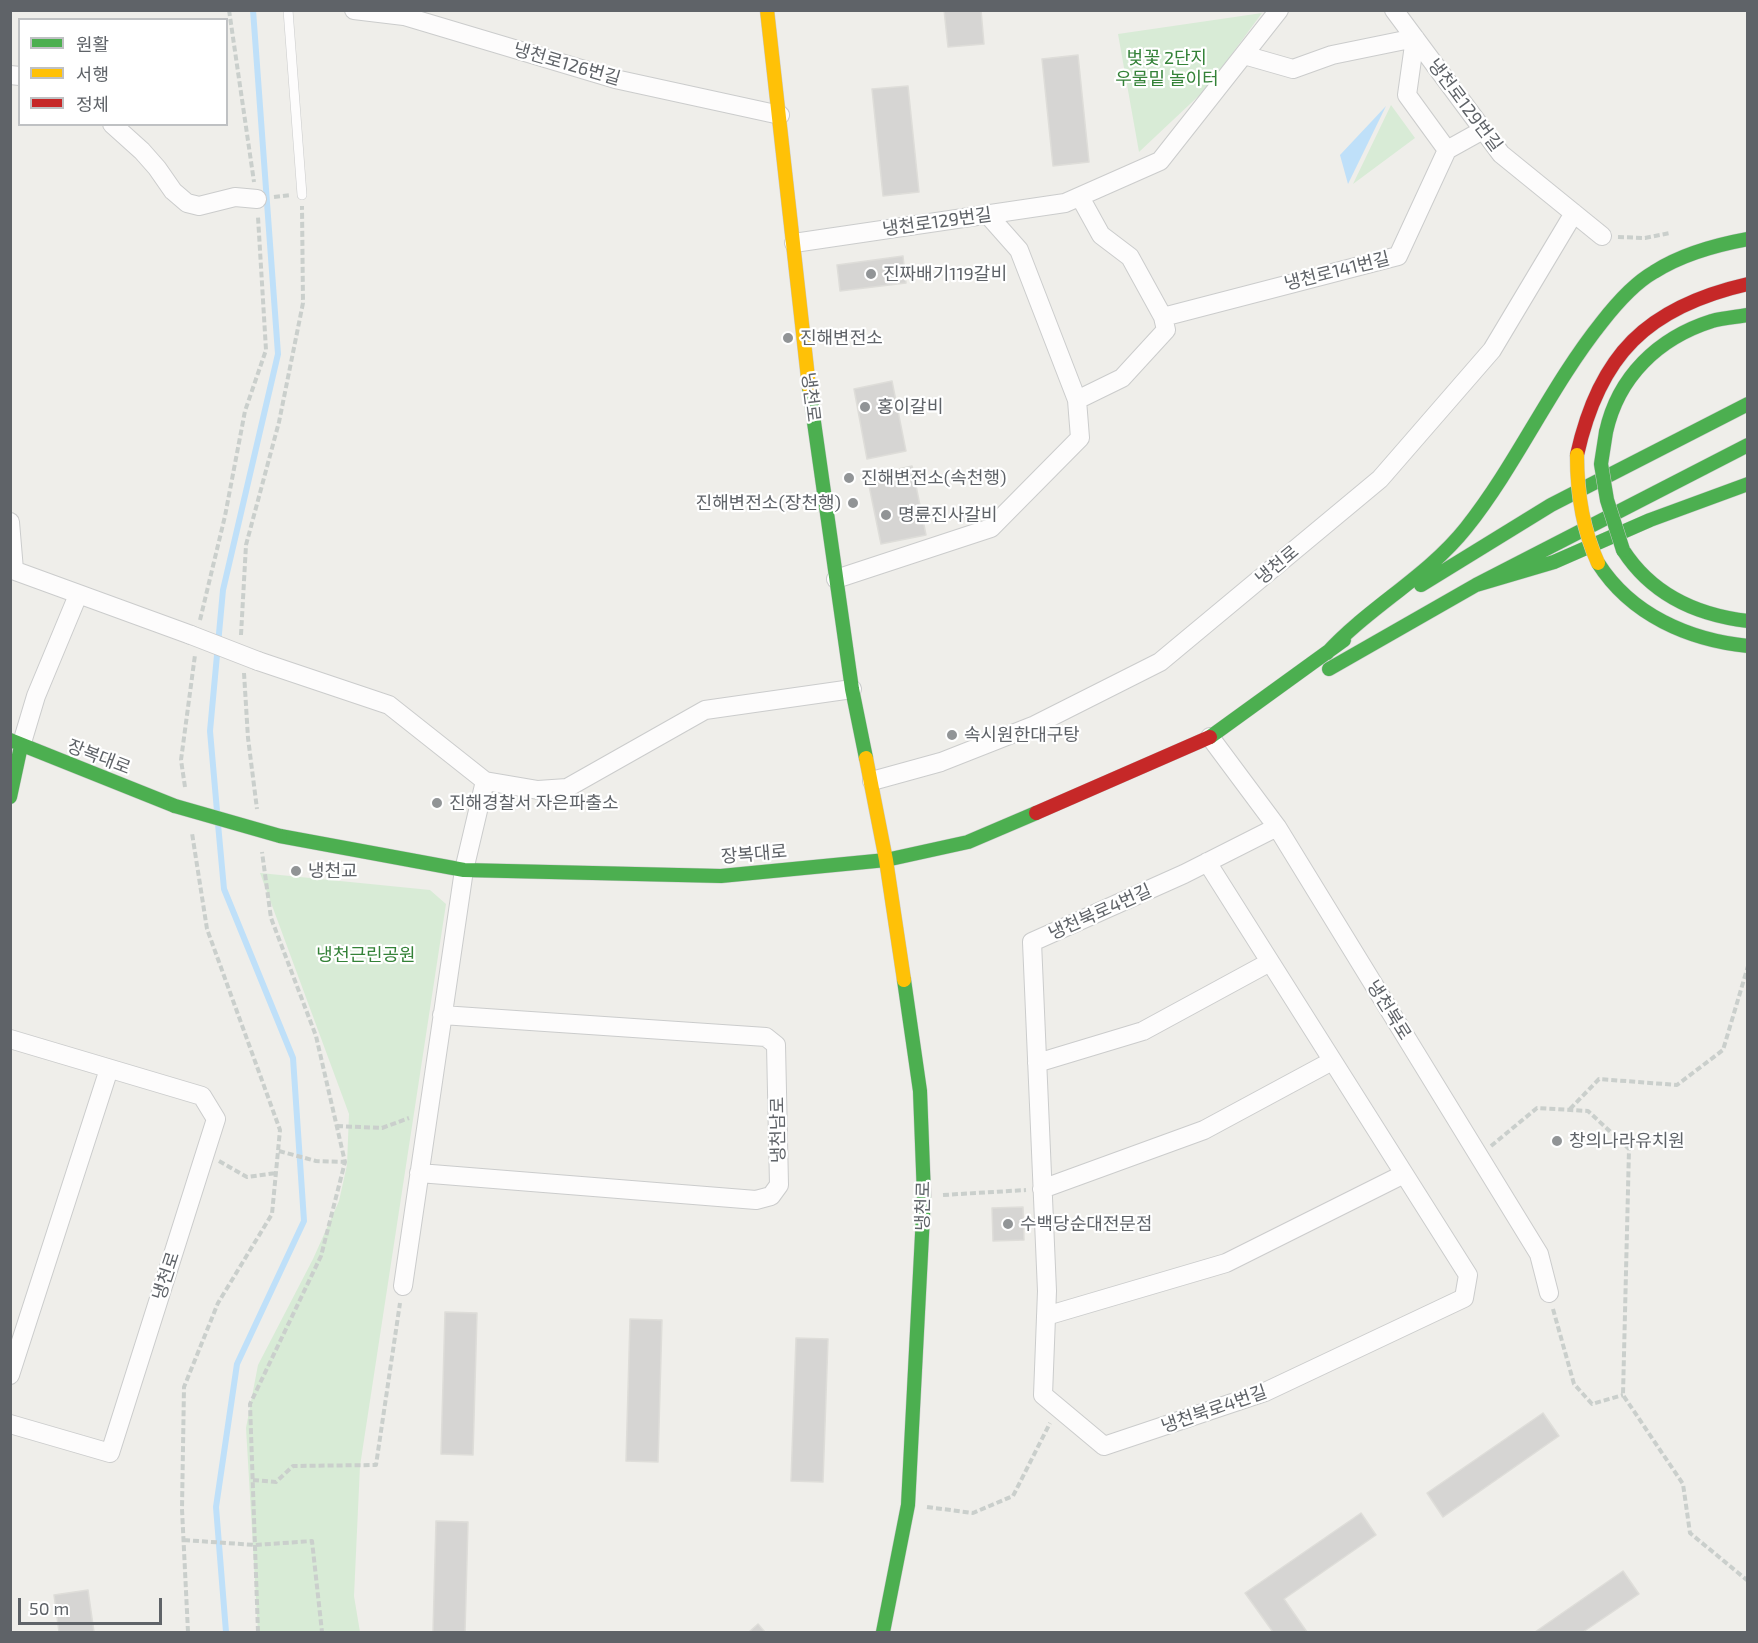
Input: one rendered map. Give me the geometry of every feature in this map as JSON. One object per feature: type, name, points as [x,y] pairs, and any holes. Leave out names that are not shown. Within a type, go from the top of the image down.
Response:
[{"type":"main road","name":"냉천로","points":[[767,10],[810,395],[836,579],[852,689],[886,860],[920,1091],[924,1196],[908,1505],[883,1632]]},
{"type":"main road","points":[[1327,653],[1363,616],[1413,578],[1465,530],[1523,444],[1559,379],[1586,339],[1635,286],[1673,261],[1710,248],[1748,239]]},
{"type":"main road","points":[[1748,284],[1706,295],[1673,309],[1624,349],[1605,373],[1592,399],[1577,455],[1580,514],[1586,539],[1598,563],[1620,591],[1667,624],[1730,646],[1748,646]]},
{"type":"main road","points":[[1748,315],[1709,322],[1675,336],[1642,360],[1620,389],[1606,432],[1601,464],[1607,500],[1623,550],[1640,575],[1672,598],[1716,616],[1748,621]]},
{"type":"main road","points":[[1210,737],[1414,590],[1551,506],[1748,405]]},
{"type":"main road","points":[[1210,737],[1476,585],[1748,445]]},
{"type":"main road","points":[[1476,585],[1554,562],[1650,520],[1748,484]]},
{"type":"main road","name":"장복대로","points":[[16,743],[175,806],[280,836],[464,870],[721,876],[886,860],[968,842],[1210,737]]},
{"type":"main road","points":[[10,797],[16,743]]},
{"type":"street","name":"냉천로126번길","points":[[354,10],[404,16],[615,79],[780,115]]},
{"type":"street","name":"냉천로129번길","points":[[794,243],[1065,203],[1160,161],[1279,10]]},
{"type":"street","name":"냉천로129번길","points":[[1394,10],[1501,154],[1602,236]]},
{"type":"street","points":[[1244,55],[1293,69],[1332,56],[1415,38],[1407,95],[1447,150],[1483,130]]},
{"type":"street","points":[[114,126],[142,151],[173,191],[187,203],[199,207],[235,197],[257,200]]},
{"type":"street","name":"냉천로141번길","points":[[1164,324],[1398,256],[1447,150]]},
{"type":"street","points":[[1077,400],[1122,378],[1164,324],[1130,256],[1101,235],[1080,197]]},
{"type":"street","name":"냉천로","points":[[872,781],[941,762],[1035,725],[1160,662],[1380,479],[1492,350],[1574,213]]},
{"type":"street","points":[[836,579],[991,528],[1080,438],[1077,400],[1019,250],[988,215]]},
{"type":"street","points":[[10,522],[12,569],[78,595],[195,635],[258,661],[389,705],[485,782],[538,790],[567,788],[705,710],[852,689]]},
{"type":"street","points":[[16,743],[78,595]]},
{"type":"street","name":"냉천북로","points":[[1210,737],[1276,826],[1539,1254],[1549,1293]]},
{"type":"street","points":[[403,1286],[464,870],[485,782]]},
{"type":"street","name":"냉천북로4번길","points":[[1276,826],[1207,862],[1032,942],[1046,1316],[1043,1395],[1104,1446],[1265,1392],[1464,1298],[1468,1275],[1404,1174]]},
{"type":"street","points":[[1046,1316],[1226,1263],[1404,1174],[1207,862]]},
{"type":"street","points":[[1037,1064],[1143,1031],[1270,962]]},
{"type":"street","name":"냉천남로","points":[[419,1173],[756,1200],[771,1196],[779,1185],[776,1046],[766,1037],[442,1015]]},
{"type":"street","name":"냉천로","points":[[10,1040],[202,1096],[216,1119],[110,1453],[10,1424]]},
{"type":"street","points":[[1042,1189],[1204,1130],[1332,1061]]},
{"type":"street","points":[[10,1374],[109,1069]]},
{"type":"lane","points":[[288,10],[302,195]]},
{"type":"path","points":[[186,794],[181,760],[195,635],[225,516],[245,411],[266,350],[257,200],[229,10]]},
{"type":"path","points":[[240,620],[246,545],[279,422],[303,303],[302,195]]},
{"type":"path","points":[[188,1632],[184,1540],[184,1387],[218,1303],[272,1214],[280,1130],[207,929],[192,828]]},
{"type":"path","points":[[1569,1110],[1599,1079],[1677,1085],[1723,1050],[1748,966]]},
{"type":"path","points":[[258,1632],[250,1404],[321,1256],[345,1162],[316,1036]]},
{"type":"path","points":[[1479,1156],[1537,1108],[1588,1111],[1629,1149],[1623,1395],[1683,1484],[1690,1533],[1748,1581]]},
{"type":"path","points":[[337,1126],[382,1128],[428,1111]]},
{"type":"path","points":[[278,1151],[312,1160],[345,1162]]},
{"type":"path","points":[[206,1153],[247,1177],[276,1173]]},
{"type":"path","points":[[924,1196],[1042,1189]]},
{"type":"path","points":[[253,1480],[276,1482],[293,1466],[376,1465],[403,1286]]},
{"type":"path","points":[[1549,1293],[1574,1384],[1592,1404],[1623,1395]]},
{"type":"path","points":[[908,1505],[973,1514],[1013,1496],[1058,1407]]},
{"type":"path","points":[[184,1540],[255,1545],[312,1541],[322,1632]]},
{"type":"green space","name":"벚꽃 2단지 우물밑 놀이터","points":[[1262,13],[1206,89],[1139,152],[1118,34]]},
{"type":"green space","points":[[1391,105],[1415,138],[1353,184]]},
{"type":"green space","name":"냉천근린공원","points":[[260,873],[430,890],[446,904],[360,1466],[354,1596],[360,1632],[258,1632],[246,1428],[258,1365],[313,1259],[339,1201],[347,1165],[349,1114]]},
{"type":"water","points":[[1386,106],[1348,184],[1340,155]]},
{"type":"building","points":[[944,10],[981,10],[984,44],[948,47]]},
{"type":"building","points":[[1078,55],[1089,162],[1053,166],[1042,59]]},
{"type":"building","points":[[908,86],[919,192],[883,196],[872,89]]},
{"type":"building","name":"진짜배기119갈비","points":[[903,256],[906,283],[840,291],[837,265]]},
{"type":"building","points":[[892,381],[906,451],[867,459],[854,389]]},
{"type":"building","points":[[912,466],[926,535],[881,544],[867,476]]},
{"type":"building","name":"수백당순대전문점","points":[[1023,1207],[1024,1240],[993,1241],[992,1208]]},
{"type":"building","points":[[445,1312],[477,1313],[473,1455],[441,1454]]},
{"type":"building","points":[[630,1319],[662,1320],[658,1462],[626,1461]]},
{"type":"building","points":[[796,1338],[828,1339],[823,1482],[791,1481]]},
{"type":"building","points":[[1543,1413],[1559,1436],[1443,1517],[1427,1493]]},
{"type":"building","points":[[1361,1513],[1376,1535],[1284,1599],[1307,1632],[1273,1632],[1245,1593]]},
{"type":"building","points":[[436,1521],[468,1522],[465,1632],[433,1632]]},
{"type":"building","points":[[1623,1571],[1639,1594],[1583,1632],[1535,1632]]},
{"type":"building","points":[[88,1590],[94,1632],[59,1632],[54,1595]]},
{"type":"building","points":[[758,1624],[765,1632],[749,1632]]},
{"type":"waterway","points":[[217,811],[210,731],[223,590],[278,354],[253,10]]},
{"type":"waterway","points":[[218,824],[224,889],[293,1058],[304,1221],[237,1364],[216,1507],[226,1632]]},
{"type":"traffic: fast","points":[[1327,653],[1343,636],[1434,562],[1466,528],[1501,478],[1583,347],[1625,295],[1646,277],[1676,260],[1711,247],[1748,239]]},
{"type":"traffic: fast","points":[[1606,432],[1620,394],[1643,362],[1658,349],[1692,328],[1716,320],[1748,315]]},
{"type":"traffic: fast","points":[[809,387],[852,689],[866,758]]},
{"type":"traffic: fast","points":[[1421,585],[1551,505],[1748,404]]},
{"type":"traffic: fast","points":[[1606,432],[1601,464],[1607,500],[1623,550]]},
{"type":"traffic: fast","points":[[1329,669],[1476,585],[1748,445]]},
{"type":"traffic: fast","points":[[1476,585],[1554,562],[1650,520],[1748,484]]},
{"type":"traffic: fast","points":[[1623,550],[1647,579],[1677,600],[1711,614],[1748,621]]},
{"type":"traffic: fast","points":[[1598,563],[1627,597],[1644,611],[1663,622],[1704,638],[1748,646]]},
{"type":"traffic: fast","points":[[1210,737],[1344,640]]},
{"type":"traffic: fast","points":[[10,740],[175,806]]},
{"type":"traffic: fast","points":[[10,797],[21,746]]},
{"type":"traffic: fast","points":[[175,806],[280,836]]},
{"type":"traffic: fast","points":[[280,836],[464,870],[721,876],[886,860],[968,842],[1036,813]]},
{"type":"traffic: fast","points":[[883,1632],[908,1505],[924,1196],[920,1091],[904,980]]},
{"type":"traffic: slow","points":[[767,10],[809,387]]},
{"type":"traffic: slow","points":[[1577,455],[1582,510],[1588,537],[1598,563]]},
{"type":"traffic: slow","points":[[866,758],[886,860],[904,980]]},
{"type":"traffic: jam","points":[[1577,455],[1599,389],[1614,363],[1633,341],[1655,322],[1682,306],[1748,284]]},
{"type":"traffic: jam","points":[[1036,813],[1210,737]]},
{"type":"place","name":"진짜배기119갈비","points":[[871,274]]},
{"type":"place","name":"진해변전소","points":[[788,338]]},
{"type":"place","name":"홍이갈비","points":[[865,407]]},
{"type":"place","name":"진해변전소(속천행)","points":[[849,478]]},
{"type":"place","name":"진해변전소(장천행)","points":[[853,503]]},
{"type":"place","name":"명륜진사갈비","points":[[886,515]]},
{"type":"place","name":"속시원한대구탕","points":[[952,735]]},
{"type":"place","name":"진해경찰서 자은파출소","points":[[437,803]]},
{"type":"place","name":"냉천교","points":[[296,871]]},
{"type":"place","name":"창의나라유치원","points":[[1557,1141]]},
{"type":"place","name":"수백당순대전문점","points":[[1008,1224]]}]
